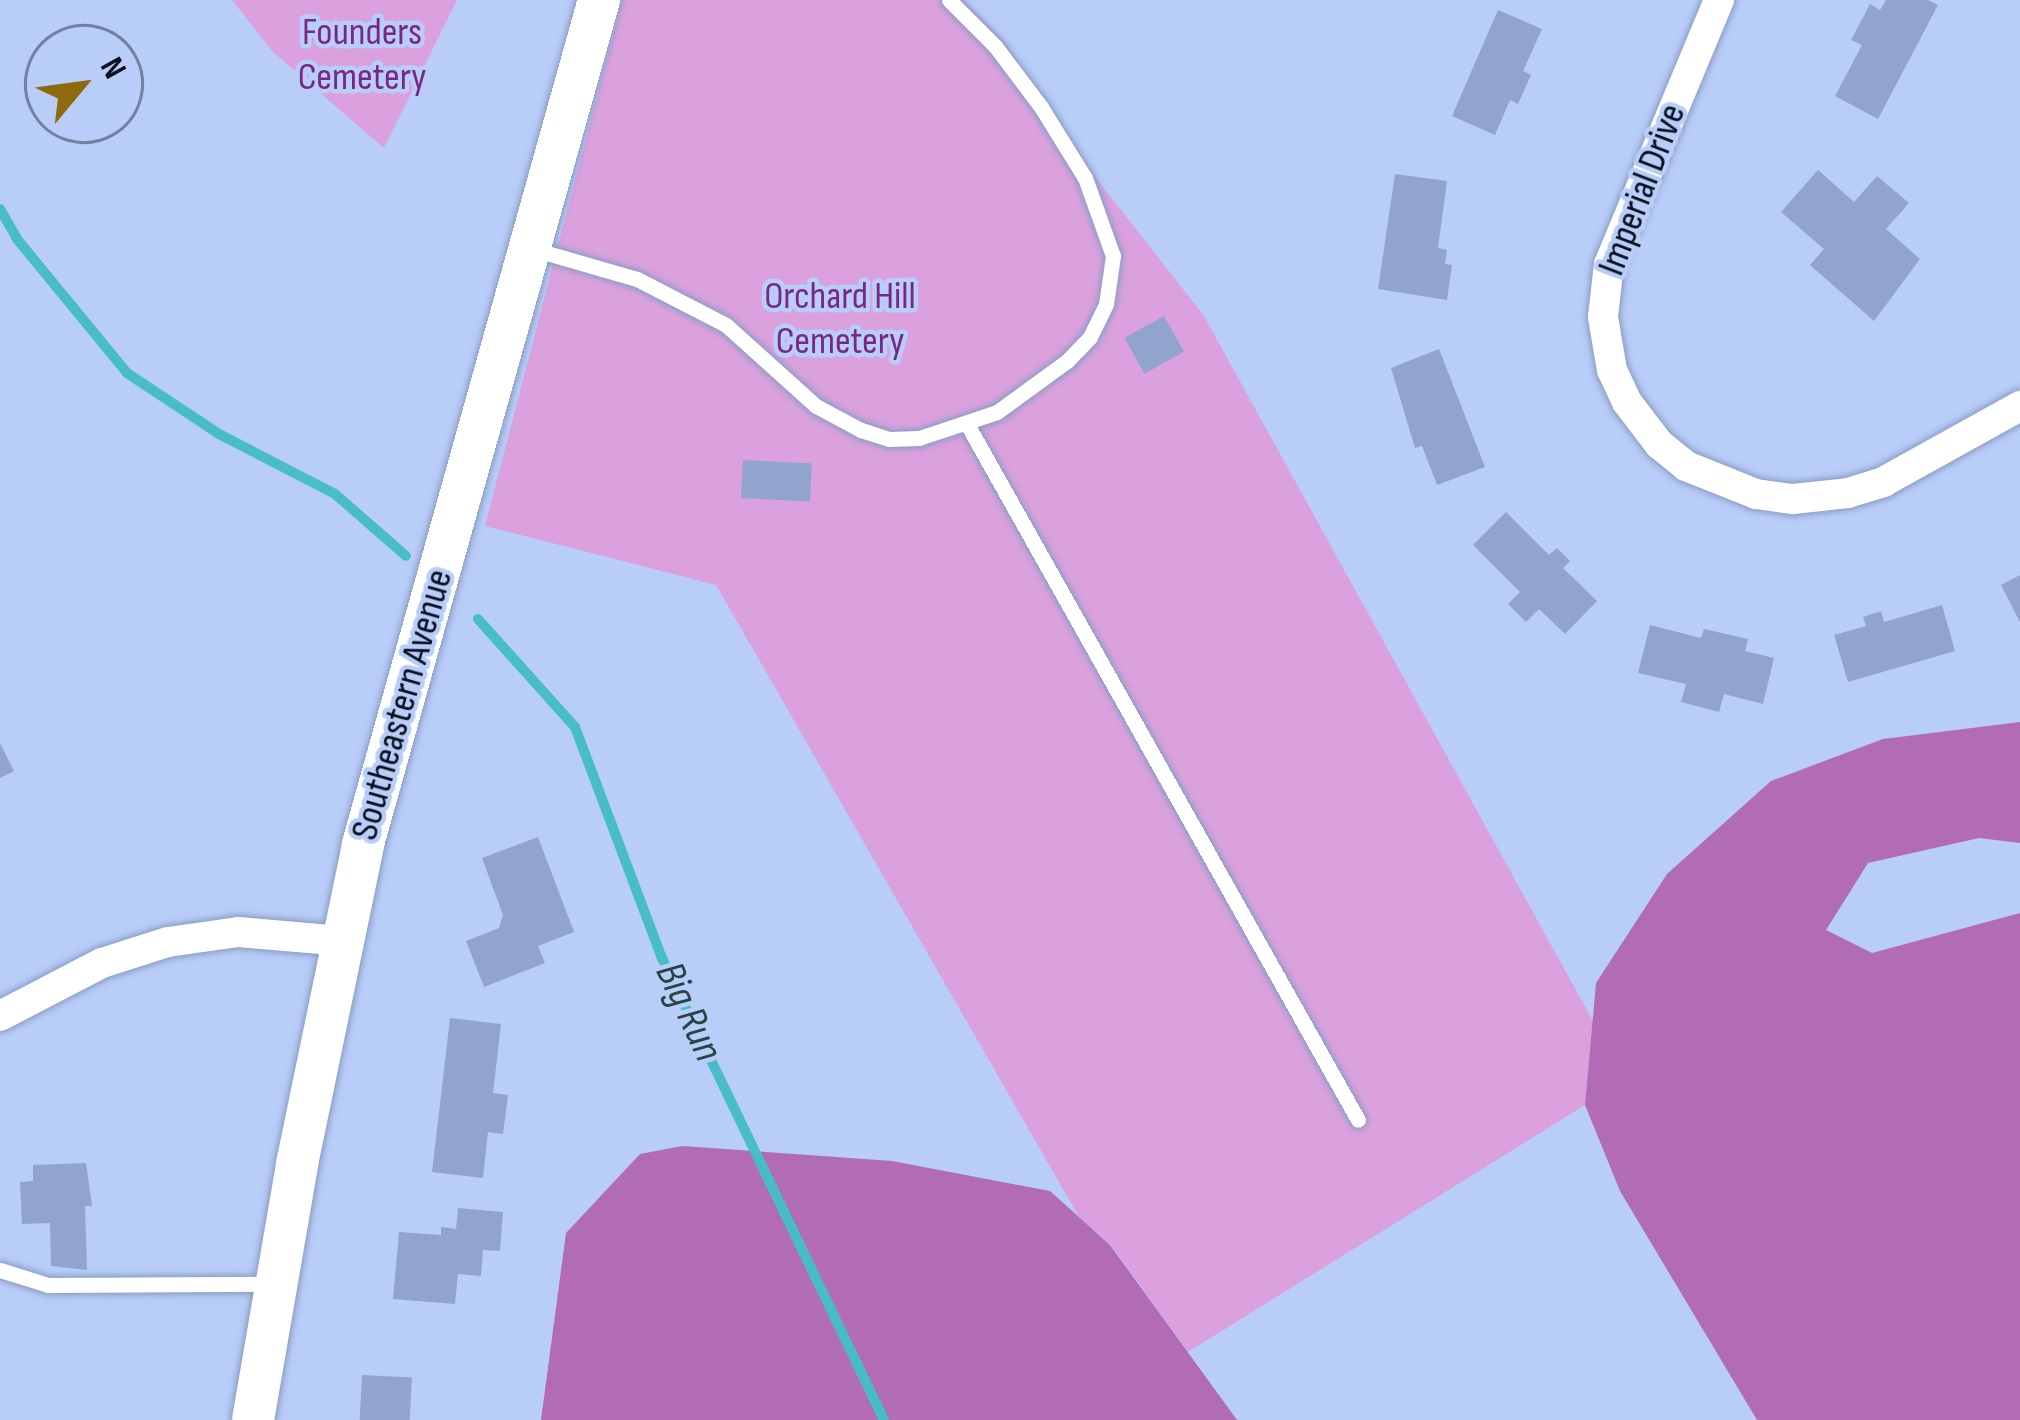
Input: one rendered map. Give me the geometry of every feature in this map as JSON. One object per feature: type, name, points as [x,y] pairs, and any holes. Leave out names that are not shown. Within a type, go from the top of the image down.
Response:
[{"type":"street","name":"Southeastern Avenue","points":[[253,1420],[275,1284],[363,844],[599,0]]},
{"type":"street","name":"Imperial Drive","points":[[1719,0],[1613,248],[1603,317],[1620,386],[1658,444],[1686,466],[1756,494],[1793,499],[1831,496],[1883,482],[2020,406]]},
{"type":"street","points":[[0,1016],[102,963],[168,943],[238,932],[342,940]]},
{"type":"lane","points":[[530,248],[637,279],[688,304],[726,325],[816,406],[861,430],[890,439],[919,438],[997,412],[1067,361],[1090,337],[1106,304],[1113,256],[1085,178],[1041,107],[958,3]]},
{"type":"lane","points":[[967,424],[1358,1120]]},
{"type":"lane","points":[[0,1270],[49,1285],[275,1284]]},
{"type":"green space","name":"Founders Cemetery","points":[[232,0],[457,0],[384,148],[273,52]]},
{"type":"green space","name":"Orchard Hill Cemetery","points":[[622,0],[963,0],[1003,40],[1096,178],[1204,316],[1593,1021],[1585,1105],[1188,1352],[1111,1245],[1079,1217],[716,585],[485,526]]},
{"type":"shaded area","points":[[2020,722],[2020,843],[1979,838],[1868,863],[1826,930],[1872,953],[2020,913],[2020,1420],[1757,1420],[1620,1191],[1585,1105],[1596,983],[1667,874],[1771,781],[1883,739]]},
{"type":"shaded area","points":[[682,1146],[892,1161],[1050,1191],[1110,1245],[1237,1420],[541,1420],[566,1233],[640,1154]]},
{"type":"building","points":[[1886,0],[1928,0],[1938,5],[1878,119],[1835,96],[1862,45],[1851,40],[1870,4],[1880,10]]},
{"type":"building","points":[[1498,10],[1542,29],[1523,71],[1531,75],[1518,104],[1510,100],[1495,135],[1452,116]]},
{"type":"building","points":[[1818,170],[1854,202],[1877,176],[1909,203],[1886,229],[1920,259],[1874,321],[1810,265],[1824,249],[1781,212]]},
{"type":"building","points":[[1395,174],[1447,181],[1438,248],[1447,250],[1445,264],[1452,265],[1447,300],[1378,289]]},
{"type":"building","points":[[1164,316],[1184,352],[1145,374],[1125,338]]},
{"type":"building","points":[[1439,349],[1485,467],[1437,485],[1422,446],[1415,448],[1391,368]]},
{"type":"building","points":[[743,460],[812,464],[810,502],[741,498]]},
{"type":"building","points":[[1506,512],[1549,555],[1557,548],[1570,561],[1563,568],[1597,601],[1565,634],[1539,609],[1526,622],[1508,604],[1520,592],[1473,545]]},
{"type":"building","points":[[2020,575],[2020,622],[2001,585]]},
{"type":"building","points":[[1942,605],[1955,651],[1848,682],[1834,635],[1866,626],[1863,617],[1881,611],[1884,622]]},
{"type":"building","points":[[1650,625],[1701,638],[1704,629],[1748,639],[1745,651],[1774,658],[1763,704],[1724,694],[1719,712],[1681,702],[1686,684],[1638,673]]},
{"type":"building","points":[[0,743],[14,771],[0,778]]},
{"type":"building","points":[[538,837],[574,932],[538,946],[545,963],[484,987],[466,941],[499,928],[503,915],[482,858]]},
{"type":"building","points":[[450,1018],[501,1024],[493,1093],[508,1095],[503,1134],[488,1132],[483,1178],[432,1172]]},
{"type":"building","points":[[86,1163],[92,1206],[85,1206],[87,1270],[51,1266],[50,1223],[22,1224],[20,1182],[33,1181],[33,1165]]},
{"type":"building","points":[[458,1208],[503,1212],[500,1251],[483,1250],[481,1276],[458,1274],[455,1304],[393,1299],[399,1232],[441,1235],[441,1227],[456,1229]]},
{"type":"building","points":[[362,1375],[412,1378],[410,1420],[360,1420]]},
{"type":"waterway","name":"Big Run","points":[[0,209],[17,239],[127,373],[219,434],[335,494],[406,556]]},
{"type":"waterway","name":"Big Run","points":[[478,619],[575,727],[661,956],[884,1420]]}]
